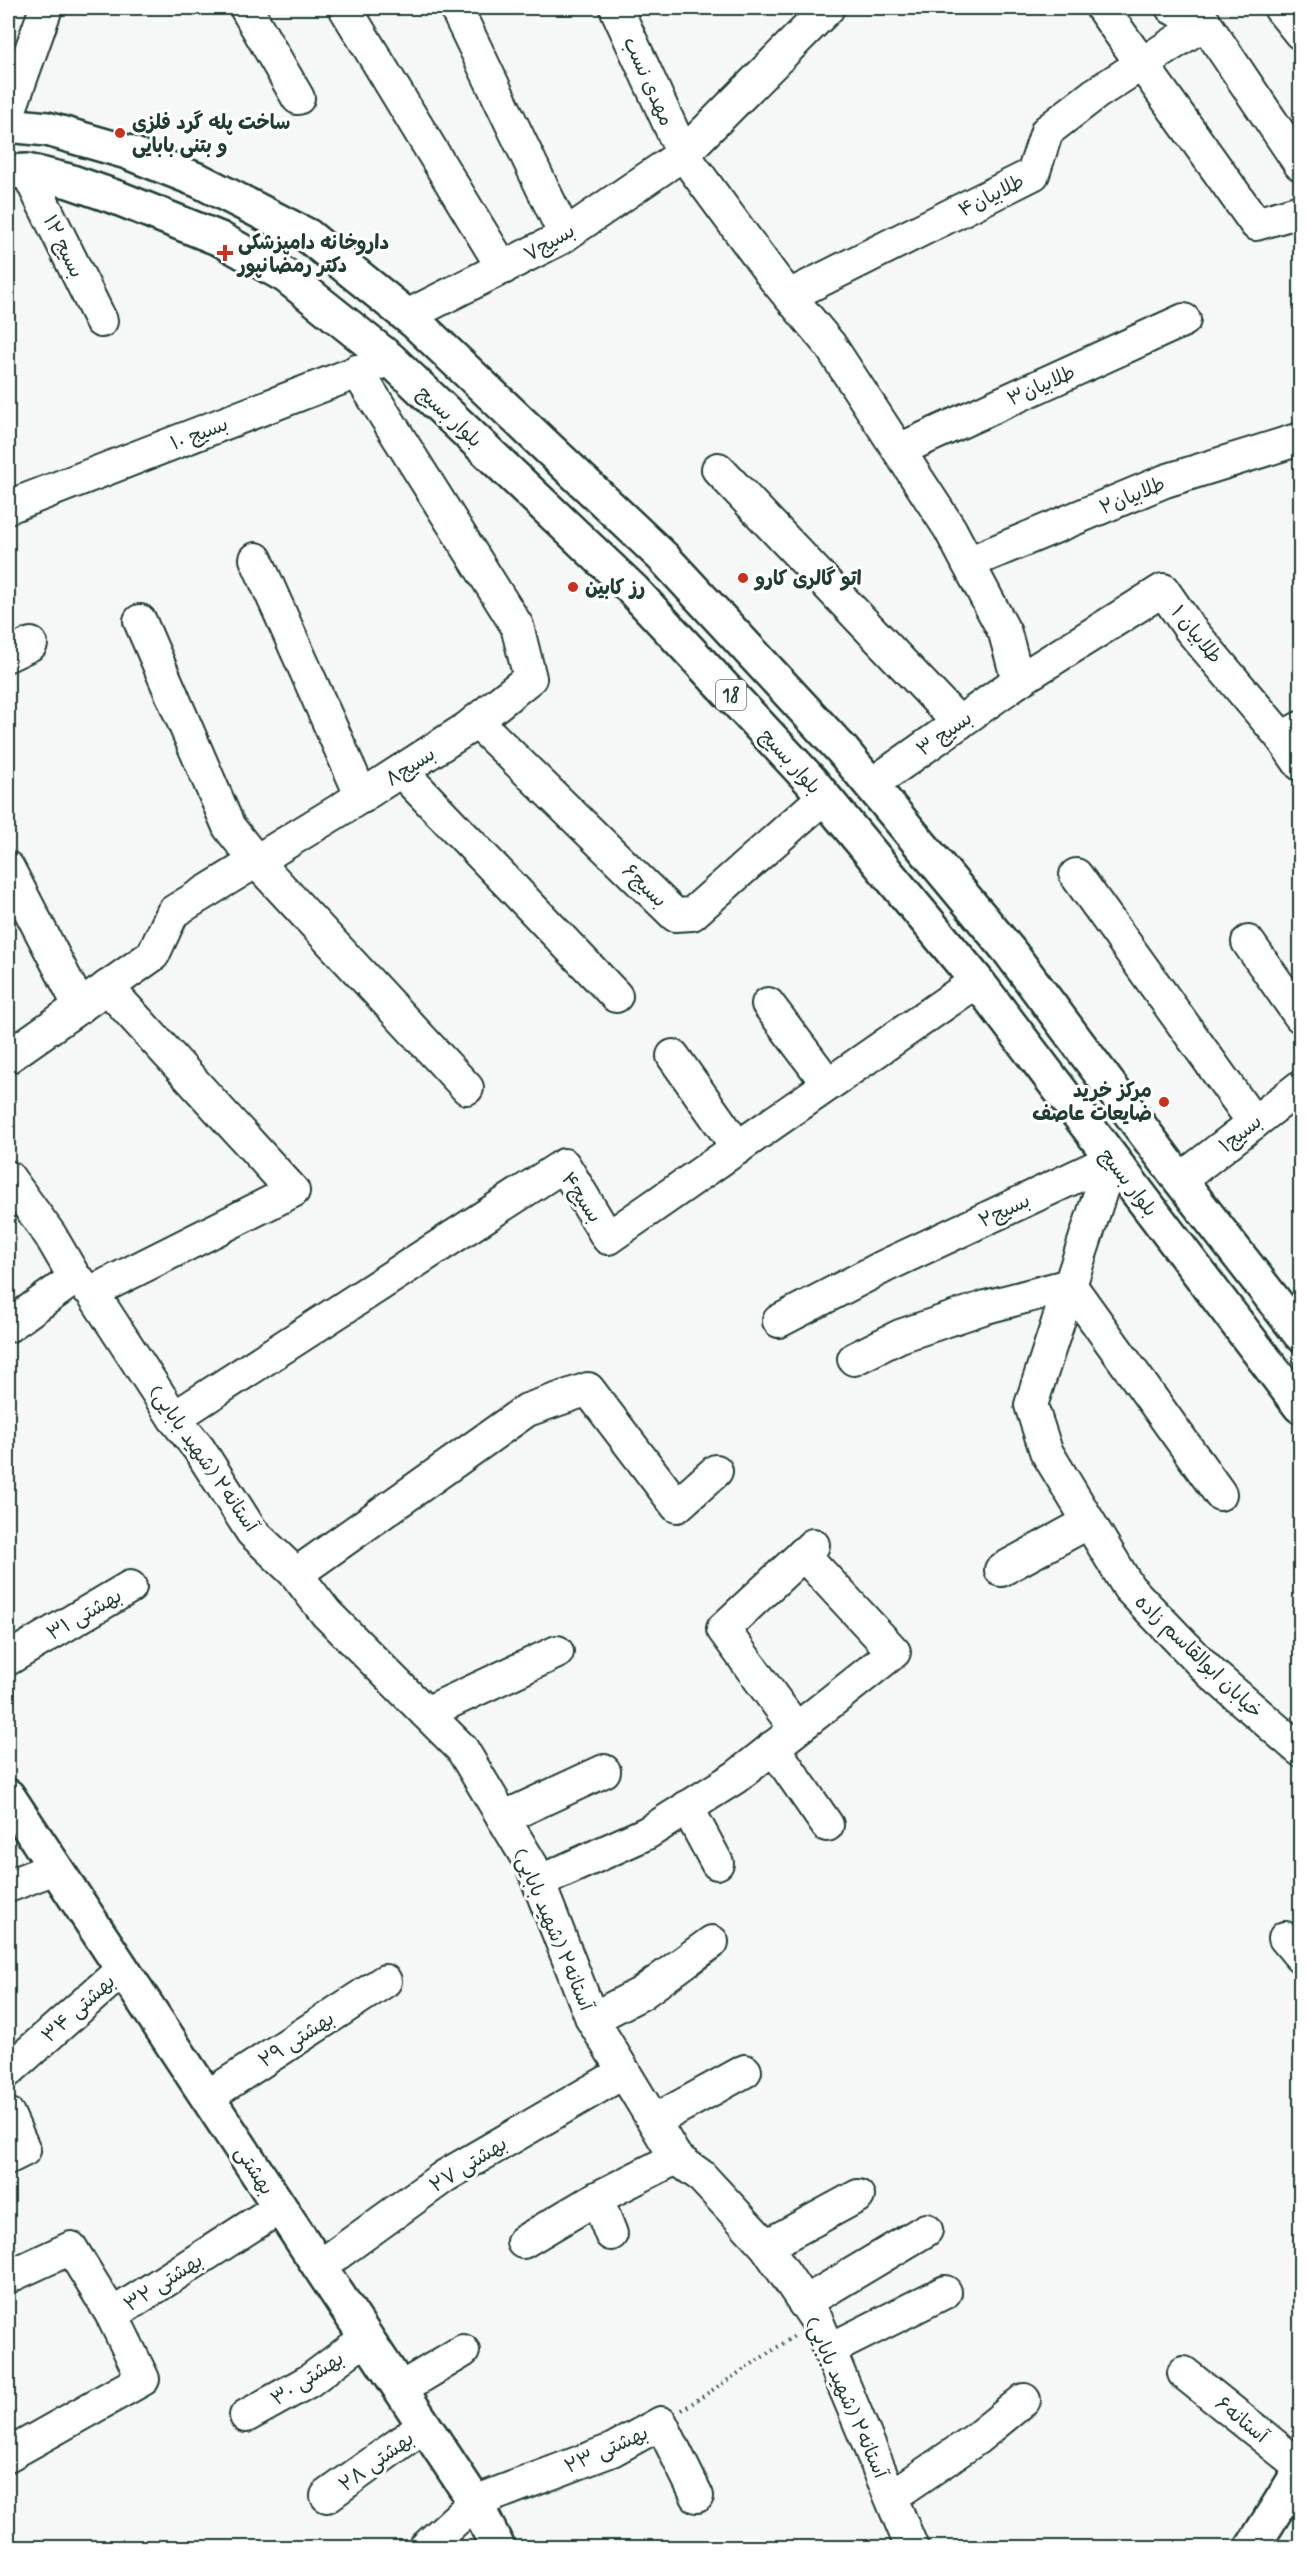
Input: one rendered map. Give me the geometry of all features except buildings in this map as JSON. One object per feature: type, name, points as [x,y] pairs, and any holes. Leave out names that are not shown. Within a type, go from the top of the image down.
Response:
[{"type":"main road","name":"18","points":[[8,125],[47,129],[127,152],[201,181],[308,236],[407,316],[663,557],[842,750],[1010,952],[1180,1180],[1300,1334]]},
{"type":"main road","name":"بلوار بسیج","points":[[17,172],[69,181],[108,194],[220,238],[286,276],[390,359],[633,590],[824,797],[977,981],[1300,1406]]},
{"type":"main road","name":"بهشتی","points":[[8,1796],[475,2502],[498,2547]]},
{"type":"main road","points":[[1252,2547],[1300,2471]]},
{"type":"street","points":[[8,115],[46,8]]},
{"type":"street","points":[[246,8],[298,98]]},
{"type":"street","points":[[345,8],[503,268]]},
{"type":"street","points":[[456,8],[565,235]]},
{"type":"street","name":"مهدی نسب","points":[[616,8],[683,154],[789,296],[830,345],[950,529],[1005,633],[1018,681]]},
{"type":"street","name":"بسیج۷","points":[[407,316],[565,235],[683,154],[828,8]]},
{"type":"street","points":[[1102,8],[1143,62],[1256,224],[1300,211]]},
{"type":"street","points":[[1280,8],[1300,33]]},
{"type":"street","points":[[1187,22],[1300,164]]},
{"type":"street","name":"طلابیان۴","points":[[789,296],[1033,174],[1047,130],[1143,62],[1187,22]]},
{"type":"street","name":"بسیج ۱۲","points":[[17,172],[101,321]]},
{"type":"street","name":"طلابیان۳","points":[[899,450],[1184,320]]},
{"type":"street","name":"بسیج ۱۰","points":[[8,507],[390,359]]},
{"type":"street","name":"بسیج۸","points":[[8,1057],[153,955],[172,912],[362,797],[476,721],[530,678],[517,626],[357,371]]},
{"type":"street","name":"طلابیان۲","points":[[969,563],[1165,481],[1300,439]]},
{"type":"street","points":[[718,469],[959,723]]},
{"type":"street","points":[[256,559],[362,797]]},
{"type":"street","name":"طلابیان ۱","points":[[1018,681],[1163,591],[1190,629],[1291,733]]},
{"type":"street","points":[[140,621],[230,827],[256,861],[467,1088]]},
{"type":"street","name":"بسیج ۳","points":[[871,785],[1018,681]]},
{"type":"street","name":"بسیج۶","points":[[476,721],[675,915],[692,914],[824,797]]},
{"type":"street","points":[[1291,733],[1300,764]]},
{"type":"street","points":[[401,771],[616,996]]},
{"type":"street","points":[[8,868],[80,1007]]},
{"type":"street","points":[[1076,875],[1254,1123]]},
{"type":"street","points":[[1248,942],[1300,1016]]},
{"type":"street","name":"بسیج۴","points":[[174,1418],[564,1165],[609,1238],[977,981]]},
{"type":"street","points":[[8,1326],[84,1285],[292,1191],[107,987]]},
{"type":"street","points":[[768,1004],[828,1084]]},
{"type":"street","points":[[673,1056],[738,1148]]},
{"type":"street","name":"بسیج۱","points":[[1180,1180],[1300,1087]]},
{"type":"street","points":[[1070,1285],[1111,1160]]},
{"type":"street","name":"بسیج۲","points":[[779,1321],[885,1266],[1111,1160]]},
{"type":"street","name":"آستانه۲ (شهید بابایی)","points":[[8,1177],[174,1418],[199,1449],[252,1532],[296,1574],[326,1612],[462,1749],[539,1882],[592,2019],[676,2158],[699,2175],[766,2246],[810,2312],[829,2350],[912,2547]]},
{"type":"street","points":[[854,1359],[900,1336],[986,1307],[1070,1285]]},
{"type":"street","points":[[1070,1285],[1220,1494]]},
{"type":"street","name":"خیابان ابوالقاسم زاده","points":[[1070,1285],[1031,1405],[1046,1451],[1129,1588],[1210,1673],[1300,1750]]},
{"type":"street","points":[[296,1574],[527,1410],[588,1389],[677,1506],[716,1471]]},
{"type":"street","points":[[1001,1570],[1089,1522]]},
{"type":"street","points":[[539,1882],[646,1833],[736,1777],[785,1738],[894,1652],[808,1549],[723,1629],[785,1738],[827,1825]]},
{"type":"street","name":"بهشتی ۳۱","points":[[8,1659],[130,1587]]},
{"type":"street","points":[[426,1713],[557,1652]]},
{"type":"street","points":[[504,1818],[604,1771]]},
{"type":"street","points":[[687,1807],[717,1863]]},
{"type":"street","points":[[8,1886],[55,1868]]},
{"type":"street","points":[[592,2019],[642,1993],[712,1942]]},
{"type":"street","name":"بهشتی ۳۴","points":[[8,2071],[122,1970]]},
{"type":"street","name":"بهشتی ۲۹","points":[[207,2097],[385,1981]]},
{"type":"street","points":[[654,2121],[745,2071]]},
{"type":"street","name":"بهشتی ۲۷","points":[[319,2267],[445,2176],[624,2072]]},
{"type":"street","points":[[8,2114],[24,2150],[8,2158]]},
{"type":"street","points":[[523,2242],[597,2198],[676,2158]]},
{"type":"street","points":[[766,2246],[858,2196]]},
{"type":"street","points":[[597,2198],[611,2234]]},
{"type":"street","name":"بهشتی ۳۲","points":[[8,2277],[71,2248],[112,2315],[280,2207]]},
{"type":"street","points":[[810,2312],[926,2230]]},
{"type":"street","points":[[829,2350],[945,2292]]},
{"type":"street","points":[[8,2455],[143,2379],[112,2315]]},
{"type":"street","name":"بهشتی ۳۰","points":[[246,2416],[309,2381],[366,2338]]},
{"type":"street","points":[[400,2389],[463,2351]]},
{"type":"street","name":"آستانه۶","points":[[1184,2373],[1300,2466]]},
{"type":"street","points":[[891,2497],[976,2439],[1024,2400]]},
{"type":"street","name":"بهشتی ۲۳","points":[[475,2502],[612,2450],[661,2423],[697,2496]]},
{"type":"street","name":"بهشتی ۲۸","points":[[327,2496],[424,2426]]},
{"type":"street","points":[[425,2547],[475,2502]]},
{"type":"path","points":[[661,2423],[810,2312]]},
{"type":"place","name":"ساخت پله گرد فلزی و بتنی بابایی","points":[[120,133]]},
{"type":"place","name":"داروخانه دامپزشکی دکتر رمضانپور","points":[[225,253]]},
{"type":"place","name":"اتو گالری کارو","points":[[743,578]]},
{"type":"place","name":"رز کابین","points":[[573,587]]},
{"type":"place","name":"مرکز خرید ضایعات عاصف","points":[[1164,1102]]}]
